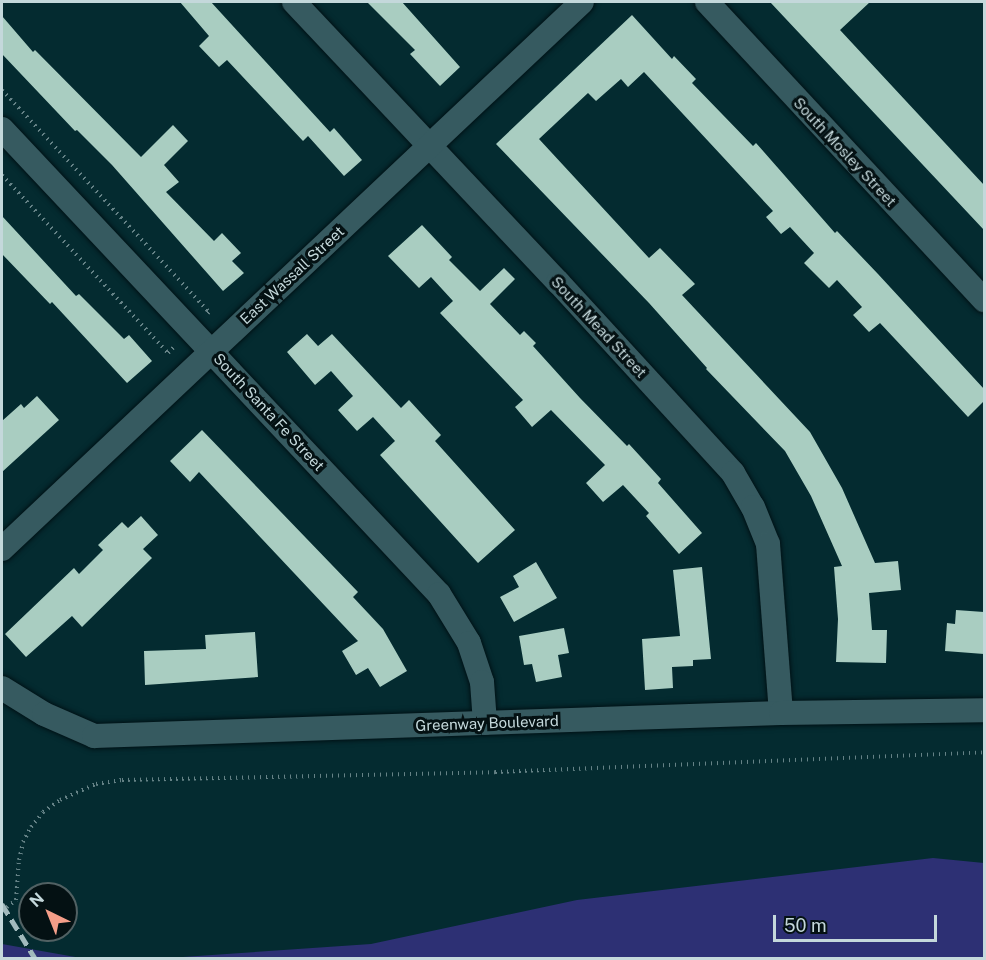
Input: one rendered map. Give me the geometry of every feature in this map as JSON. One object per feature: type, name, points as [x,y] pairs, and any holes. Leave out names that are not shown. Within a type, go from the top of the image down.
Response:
[{"type":"street","name":"South Mead Street","points":[[294,2],[733,473],[753,507],[768,544],[781,713]]},
{"type":"street","name":"East Wassall Street","points":[[2,549],[582,2]]},
{"type":"street","name":"South Mosley Street","points":[[707,2],[984,300]]},
{"type":"street","name":"South Santa Fe Street","points":[[2,129],[439,594],[469,643],[482,682],[485,723]]},
{"type":"street","name":"Greenway Boulevard","points":[[2,688],[44,714],[94,736],[781,713],[984,710]]},
{"type":"path","points":[[2,911],[16,900],[19,860],[23,842],[31,827],[43,812],[60,800],[96,784],[122,780],[495,772],[984,752]]},
{"type":"shaded area","points":[[933,858],[984,863],[984,958],[168,958],[371,944],[577,900]]},
{"type":"shaded area","points":[[2,944],[81,958],[2,958]]},
{"type":"building","points":[[180,2],[211,2],[330,132],[334,128],[362,160],[344,176],[308,136],[303,141],[227,60],[219,67],[199,46],[209,36]]},
{"type":"building","points":[[367,2],[402,2],[460,67],[440,86],[410,54],[415,50]]},
{"type":"building","points":[[770,2],[870,2],[840,30],[984,185],[984,230]]},
{"type":"building","points":[[632,15],[672,59],[674,56],[696,79],[692,83],[753,146],[756,143],[835,233],[837,231],[984,389],[984,401],[968,417],[880,323],[869,332],[853,315],[862,307],[837,280],[829,288],[804,263],[814,253],[790,227],[781,234],[766,217],[773,211],[644,72],[628,87],[621,79],[596,101],[588,93],[539,139],[649,258],[660,248],[695,284],[682,295],[810,432],[842,488],[875,563],[898,561],[901,590],[869,593],[872,630],[887,630],[886,663],[836,662],[838,619],[834,567],[842,566],[811,496],[785,451],[706,369],[649,303],[496,144]]},
{"type":"building","points":[[2,16],[33,52],[35,50],[141,157],[173,125],[188,141],[164,165],[179,182],[166,192],[214,241],[222,233],[241,253],[232,261],[244,273],[223,291],[112,165],[77,130],[75,131],[2,54]]},
{"type":"building","points":[[2,216],[76,296],[79,294],[124,339],[129,335],[152,361],[127,383],[52,302],[50,304],[2,254]]},
{"type":"building","points":[[422,225],[452,257],[449,260],[480,291],[504,268],[515,279],[490,304],[520,335],[524,331],[536,343],[533,346],[580,398],[627,446],[629,444],[661,479],[658,483],[702,533],[679,554],[646,516],[649,513],[623,485],[603,502],[586,483],[605,465],[551,410],[532,427],[515,407],[523,400],[440,313],[453,301],[431,277],[419,288],[388,256]]},
{"type":"building","points":[[307,334],[318,346],[332,334],[401,408],[409,400],[441,435],[435,441],[515,530],[478,563],[380,455],[395,441],[373,417],[357,431],[338,410],[353,396],[331,371],[315,385],[287,352]]},
{"type":"building","points":[[37,396],[59,420],[2,472],[2,421],[21,404],[24,408]]},
{"type":"building","points":[[202,430],[358,592],[353,597],[383,629],[407,671],[380,687],[368,668],[356,675],[342,651],[358,641],[199,472],[190,482],[170,461]]},
{"type":"building","points":[[141,516],[158,535],[143,549],[152,558],[82,627],[72,616],[26,657],[5,634],[74,568],[79,574],[103,550],[98,545],[122,522],[128,528]]},
{"type":"building","points":[[536,562],[557,598],[514,622],[500,597],[519,587],[513,576]]},
{"type":"building","points":[[702,567],[711,659],[693,660],[693,666],[672,667],[673,688],[645,690],[642,639],[680,636],[673,570]]},
{"type":"building","points":[[956,610],[984,612],[984,654],[945,651],[947,623],[955,624]]},
{"type":"building","points":[[564,628],[569,653],[558,655],[562,677],[536,682],[532,664],[524,665],[519,636]]},
{"type":"building","points":[[255,632],[258,677],[145,685],[144,651],[206,649],[205,635]]},
{"type":"railway","points":[[2,904],[35,958]]}]
